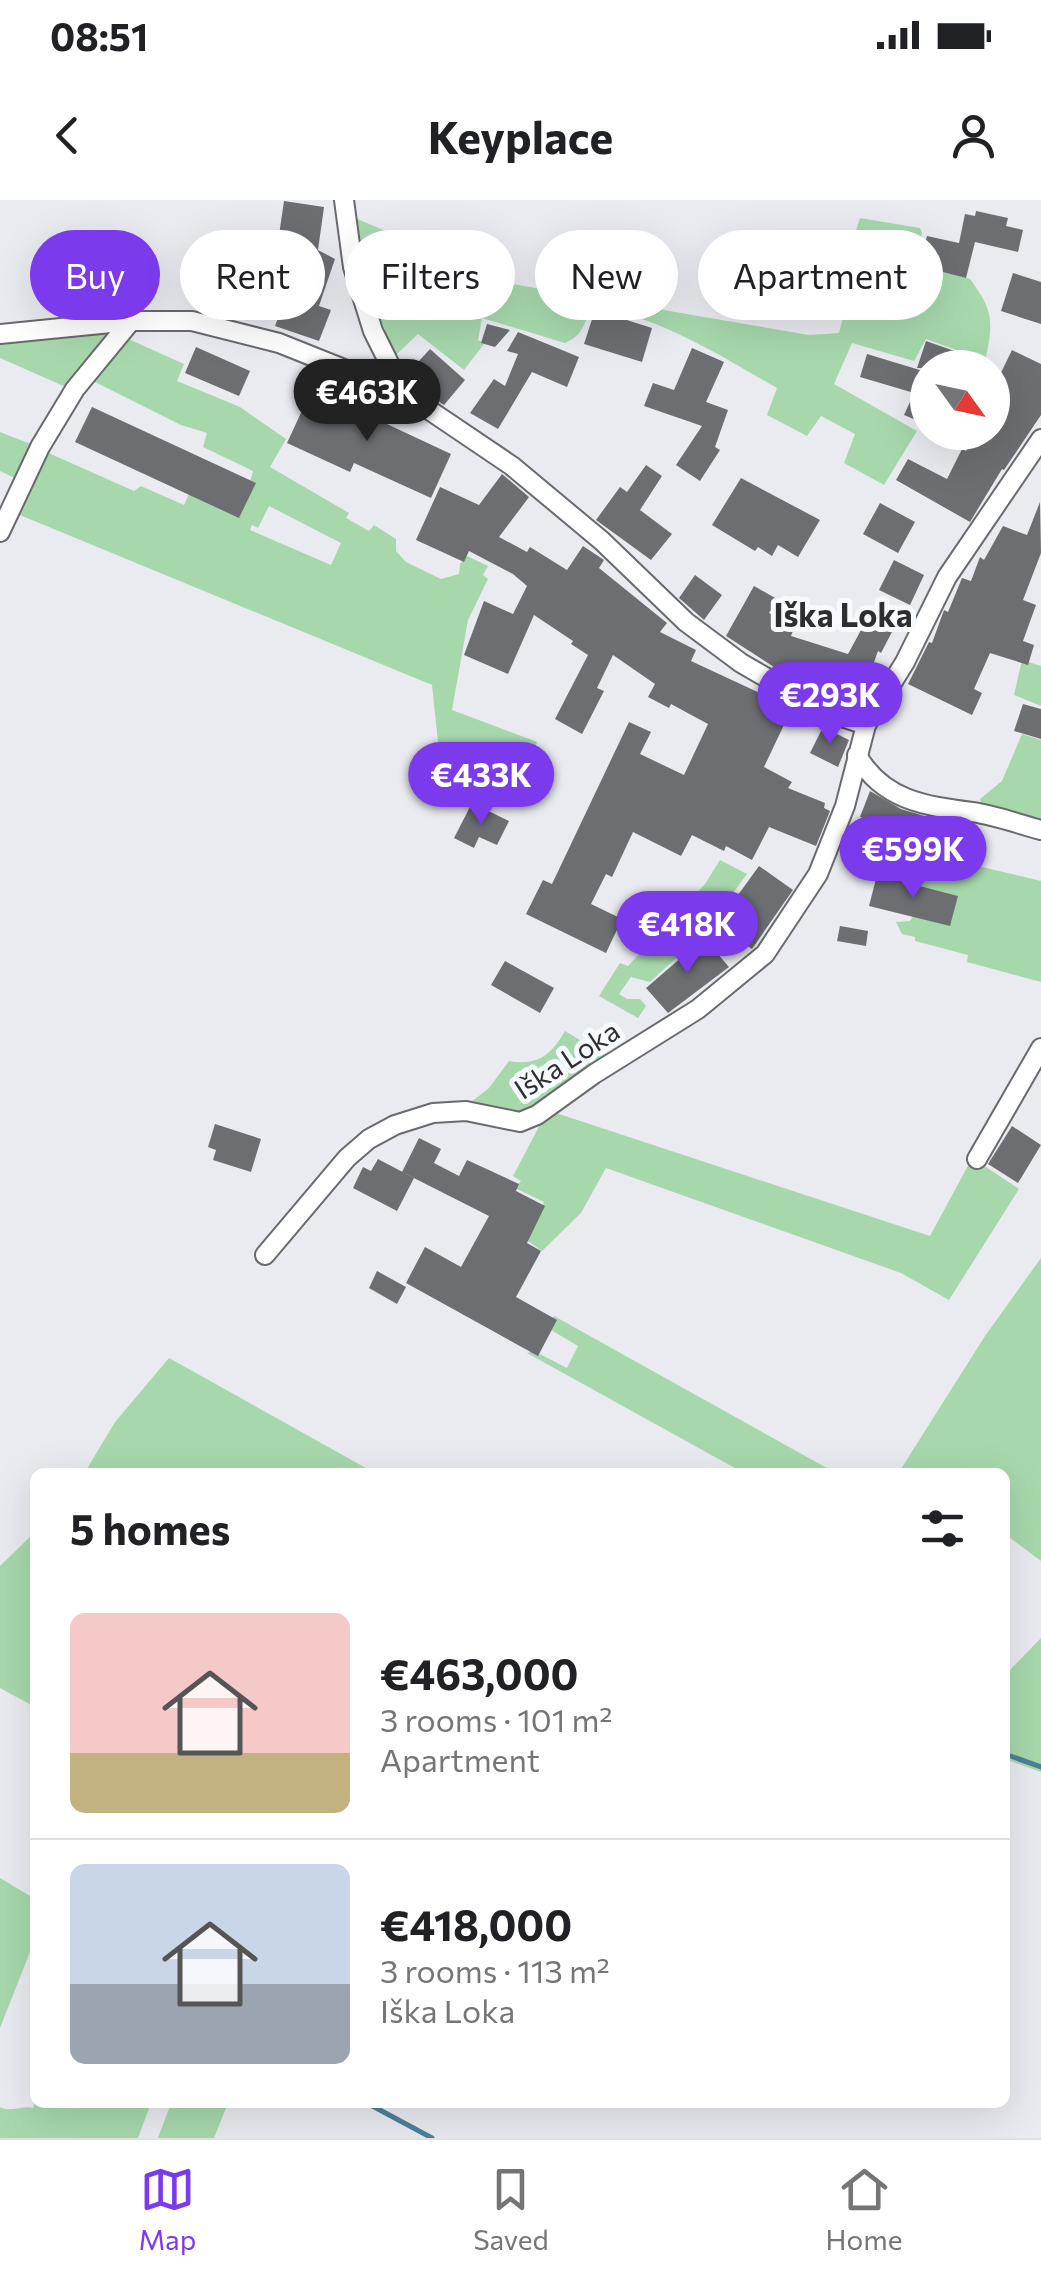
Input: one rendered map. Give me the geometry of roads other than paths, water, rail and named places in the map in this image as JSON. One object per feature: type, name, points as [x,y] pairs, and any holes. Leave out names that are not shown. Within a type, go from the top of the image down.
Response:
[{"type":"street","points":[[344,200],[353,267],[373,330],[404,393]]},
{"type":"street","points":[[0,532],[40,447],[75,389],[131,321]]},
{"type":"street","points":[[0,334],[131,321],[192,321],[280,344],[404,393],[512,466],[602,542],[686,622],[740,662],[824,711],[866,724]]},
{"type":"street","name":"Iška Loka","points":[[266,1255],[347,1158],[369,1139],[432,1113],[466,1111],[520,1122],[537,1115],[594,1074],[698,1010],[765,954],[818,874],[846,806],[866,724],[905,662],[946,577],[1041,439]]},
{"type":"street","points":[[857,755],[875,780],[912,800],[941,810],[974,812],[1041,830]]},
{"type":"street","points":[[977,1159],[1041,1048]]},
{"type":"waterway","points":[[1010,1756],[1041,1767]]},
{"type":"waterway","points":[[376,2108],[432,2138]]},
{"type":"district","name":"Iška Loka","points":[[843,616]]}]
